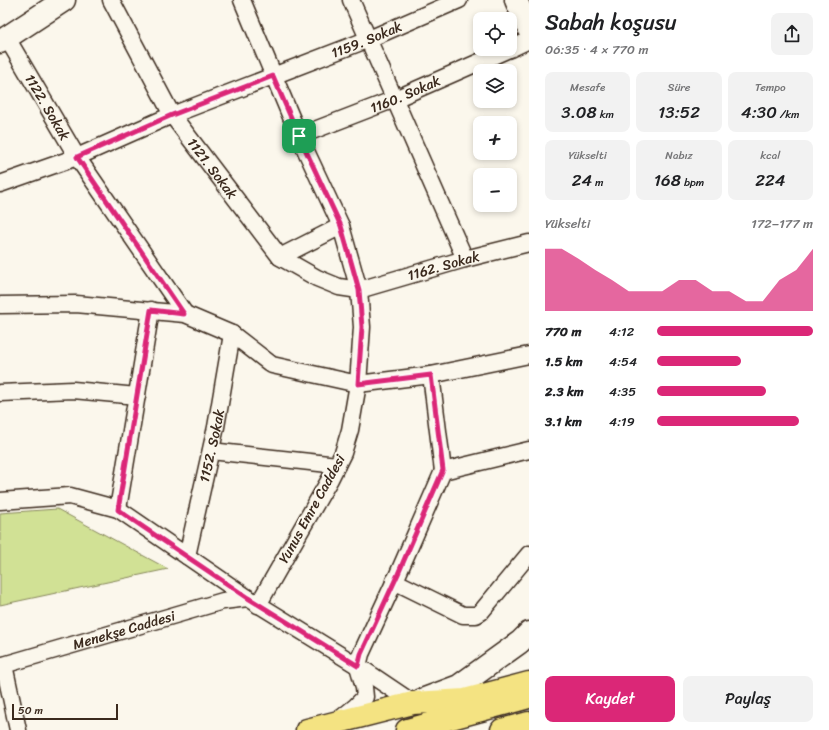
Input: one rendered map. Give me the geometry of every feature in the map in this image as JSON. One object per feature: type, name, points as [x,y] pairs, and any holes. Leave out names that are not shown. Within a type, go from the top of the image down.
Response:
[{"type":"main road","points":[[3,40],[64,0]]},
{"type":"main road","points":[[516,0],[529,30]]},
{"type":"main road","points":[[307,730],[413,703],[459,686],[520,642],[529,633]]},
{"type":"main road","points":[[413,703],[465,700],[529,683]]},
{"type":"main road","points":[[407,730],[529,698]]},
{"type":"main road","points":[[413,703],[467,714]]},
{"type":"main road","points":[[502,730],[529,723]]},
{"type":"street","name":"1121. Sokak","points":[[111,0],[172,115],[280,257],[317,278],[339,287],[359,290]]},
{"type":"street","name":"Yunus Emre Caddesi","points":[[242,0],[299,136],[341,226],[359,290],[362,327],[358,384],[350,430],[343,453],[253,602]]},
{"type":"street","points":[[351,0],[465,259]]},
{"type":"street","name":"1159. Sokak","points":[[0,184],[77,157],[172,115],[369,39],[458,0]]},
{"type":"street","name":"1122. Sokak","points":[[3,40],[77,157],[184,314]]},
{"type":"street","name":"1160. Sokak","points":[[517,46],[529,40]]},
{"type":"street","name":"1160. Sokak","points":[[299,136],[395,99],[494,56]]},
{"type":"street","points":[[280,257],[341,226]]},
{"type":"street","name":"1162. Sokak","points":[[359,290],[465,259],[529,243]]},
{"type":"street","points":[[0,304],[76,304],[184,314],[232,334],[272,365],[358,384],[431,375],[529,355]]},
{"type":"street","points":[[118,510],[151,310]]},
{"type":"street","name":"1152. Sokak","points":[[187,556],[216,427],[232,334]]},
{"type":"street","points":[[335,723],[365,697],[364,687],[358,666],[361,654],[443,470],[431,375]]},
{"type":"street","points":[[0,393],[73,390],[136,396]]},
{"type":"street","points":[[443,470],[529,450]]},
{"type":"street","points":[[210,451],[337,465]]},
{"type":"street","points":[[0,501],[70,496],[118,510],[253,602],[358,666],[413,703]]},
{"type":"street","points":[[394,581],[463,615],[476,615],[481,612],[529,554]]},
{"type":"street","name":"Menekşe Caddesi","points":[[2,665],[223,601],[253,602]]},
{"type":"street","points":[[2,665],[18,730]]},
{"type":"green space","points":[[57,509],[168,569],[0,605],[0,513]]},
{"type":"route","points":[[273,76],[299,136],[341,226],[359,290],[362,327],[358,384],[431,375],[443,470],[398,574],[361,654],[358,666],[258,605],[118,510],[151,310],[184,314],[77,157],[172,115],[273,76]]}]
